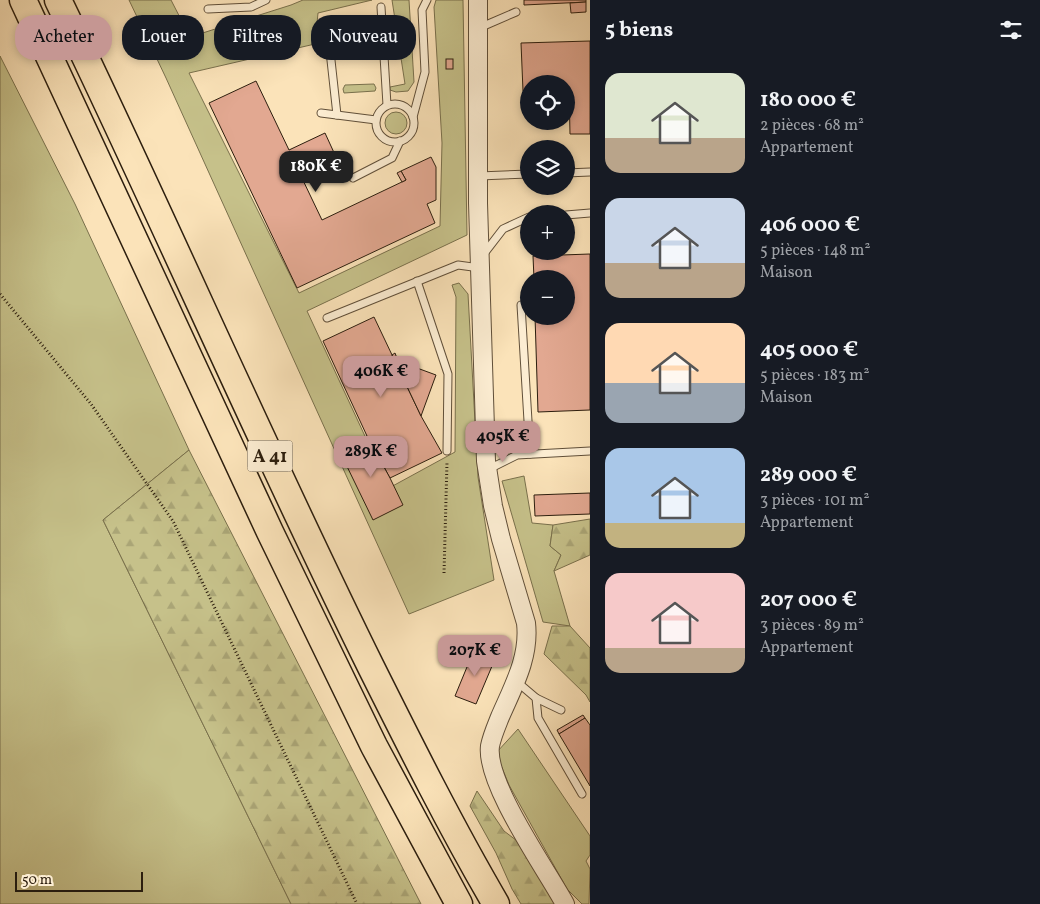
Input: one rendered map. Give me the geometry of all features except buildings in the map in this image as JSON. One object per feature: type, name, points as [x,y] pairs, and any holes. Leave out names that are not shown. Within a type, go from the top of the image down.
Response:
[{"type":"highway","name":"A 41","points":[[23,0],[270,532],[374,746],[459,904]]},
{"type":"highway","name":"A 41","points":[[58,0],[332,586],[406,736],[496,904]]},
{"type":"street","points":[[478,0],[478,176],[487,470],[501,539],[526,623],[528,637],[527,650],[516,681],[494,732],[490,747],[490,759],[506,801],[565,904]]},
{"type":"lane","points":[[208,9],[251,7],[266,0]]},
{"type":"lane","points":[[413,117],[406,107],[394,104],[387,105],[378,114],[376,126],[382,137],[394,142],[406,139],[413,129],[413,117],[425,72],[422,10],[427,0]]},
{"type":"lane","points":[[381,7],[387,105]]},
{"type":"lane","points":[[478,28],[516,12]]},
{"type":"lane","points":[[331,60],[337,115]]},
{"type":"lane","points":[[321,113],[376,120]]},
{"type":"lane","points":[[353,178],[392,158],[400,141]]},
{"type":"lane","points":[[575,173],[590,172]]},
{"type":"lane","points":[[478,176],[520,174]]},
{"type":"lane","points":[[575,214],[590,213]]},
{"type":"lane","points":[[327,318],[458,265],[480,264],[503,230],[520,222]]},
{"type":"lane","points":[[417,281],[448,374],[447,451]]},
{"type":"lane","points":[[522,325],[530,454]]},
{"type":"lane","points":[[487,470],[516,455],[590,452]]},
{"type":"lane","points":[[516,681],[536,698],[561,710]]},
{"type":"lane","points":[[536,698],[538,718],[582,794]]},
{"type":"path","points":[[0,294],[91,404],[173,521],[357,904]]},
{"type":"path","points":[[444,573],[447,451]]},
{"type":"green space","points":[[129,0],[171,0],[179,15],[136,15]]},
{"type":"green space","points":[[303,0],[372,0],[318,13],[318,15],[311,15],[311,45],[301,47],[301,15],[259,15]]},
{"type":"green space","points":[[392,0],[409,0],[410,15],[394,15]]},
{"type":"green space","points":[[436,0],[463,0],[467,235],[307,311],[389,488],[455,452],[456,297],[452,285],[459,283],[468,294],[478,477],[494,580],[409,614],[157,60],[204,60],[204,33],[214,29],[214,60],[245,60],[189,73],[299,293],[440,226],[442,143],[434,7]]},
{"type":"green space","points":[[0,56],[75,204],[189,450],[103,520],[291,904],[0,904]]},
{"type":"green space","points":[[401,60],[413,60],[414,82],[408,91],[396,92],[390,90],[390,87],[405,84]]},
{"type":"green space","points":[[374,84],[375,91],[344,93],[343,89],[345,85]]},
{"type":"green space","points":[[392,112],[400,112],[407,119],[407,127],[400,134],[392,134],[385,127],[385,119]]},
{"type":"green space","points":[[189,450],[421,904],[291,904],[103,520]]},
{"type":"green space","points":[[524,476],[532,523],[553,525],[550,546],[561,555],[554,571],[570,626],[543,622],[502,481]]},
{"type":"green space","points":[[590,519],[590,555],[554,571],[561,555],[550,546],[553,525]]},
{"type":"green space","points":[[552,626],[570,626],[590,648],[590,702],[586,695],[544,654]]},
{"type":"green space","points":[[518,729],[590,836],[590,855],[586,861],[590,869],[589,904],[582,904],[567,889],[509,785],[496,753]]},
{"type":"green space","points":[[477,791],[504,831],[529,850],[568,904],[521,904],[470,806]]}]
